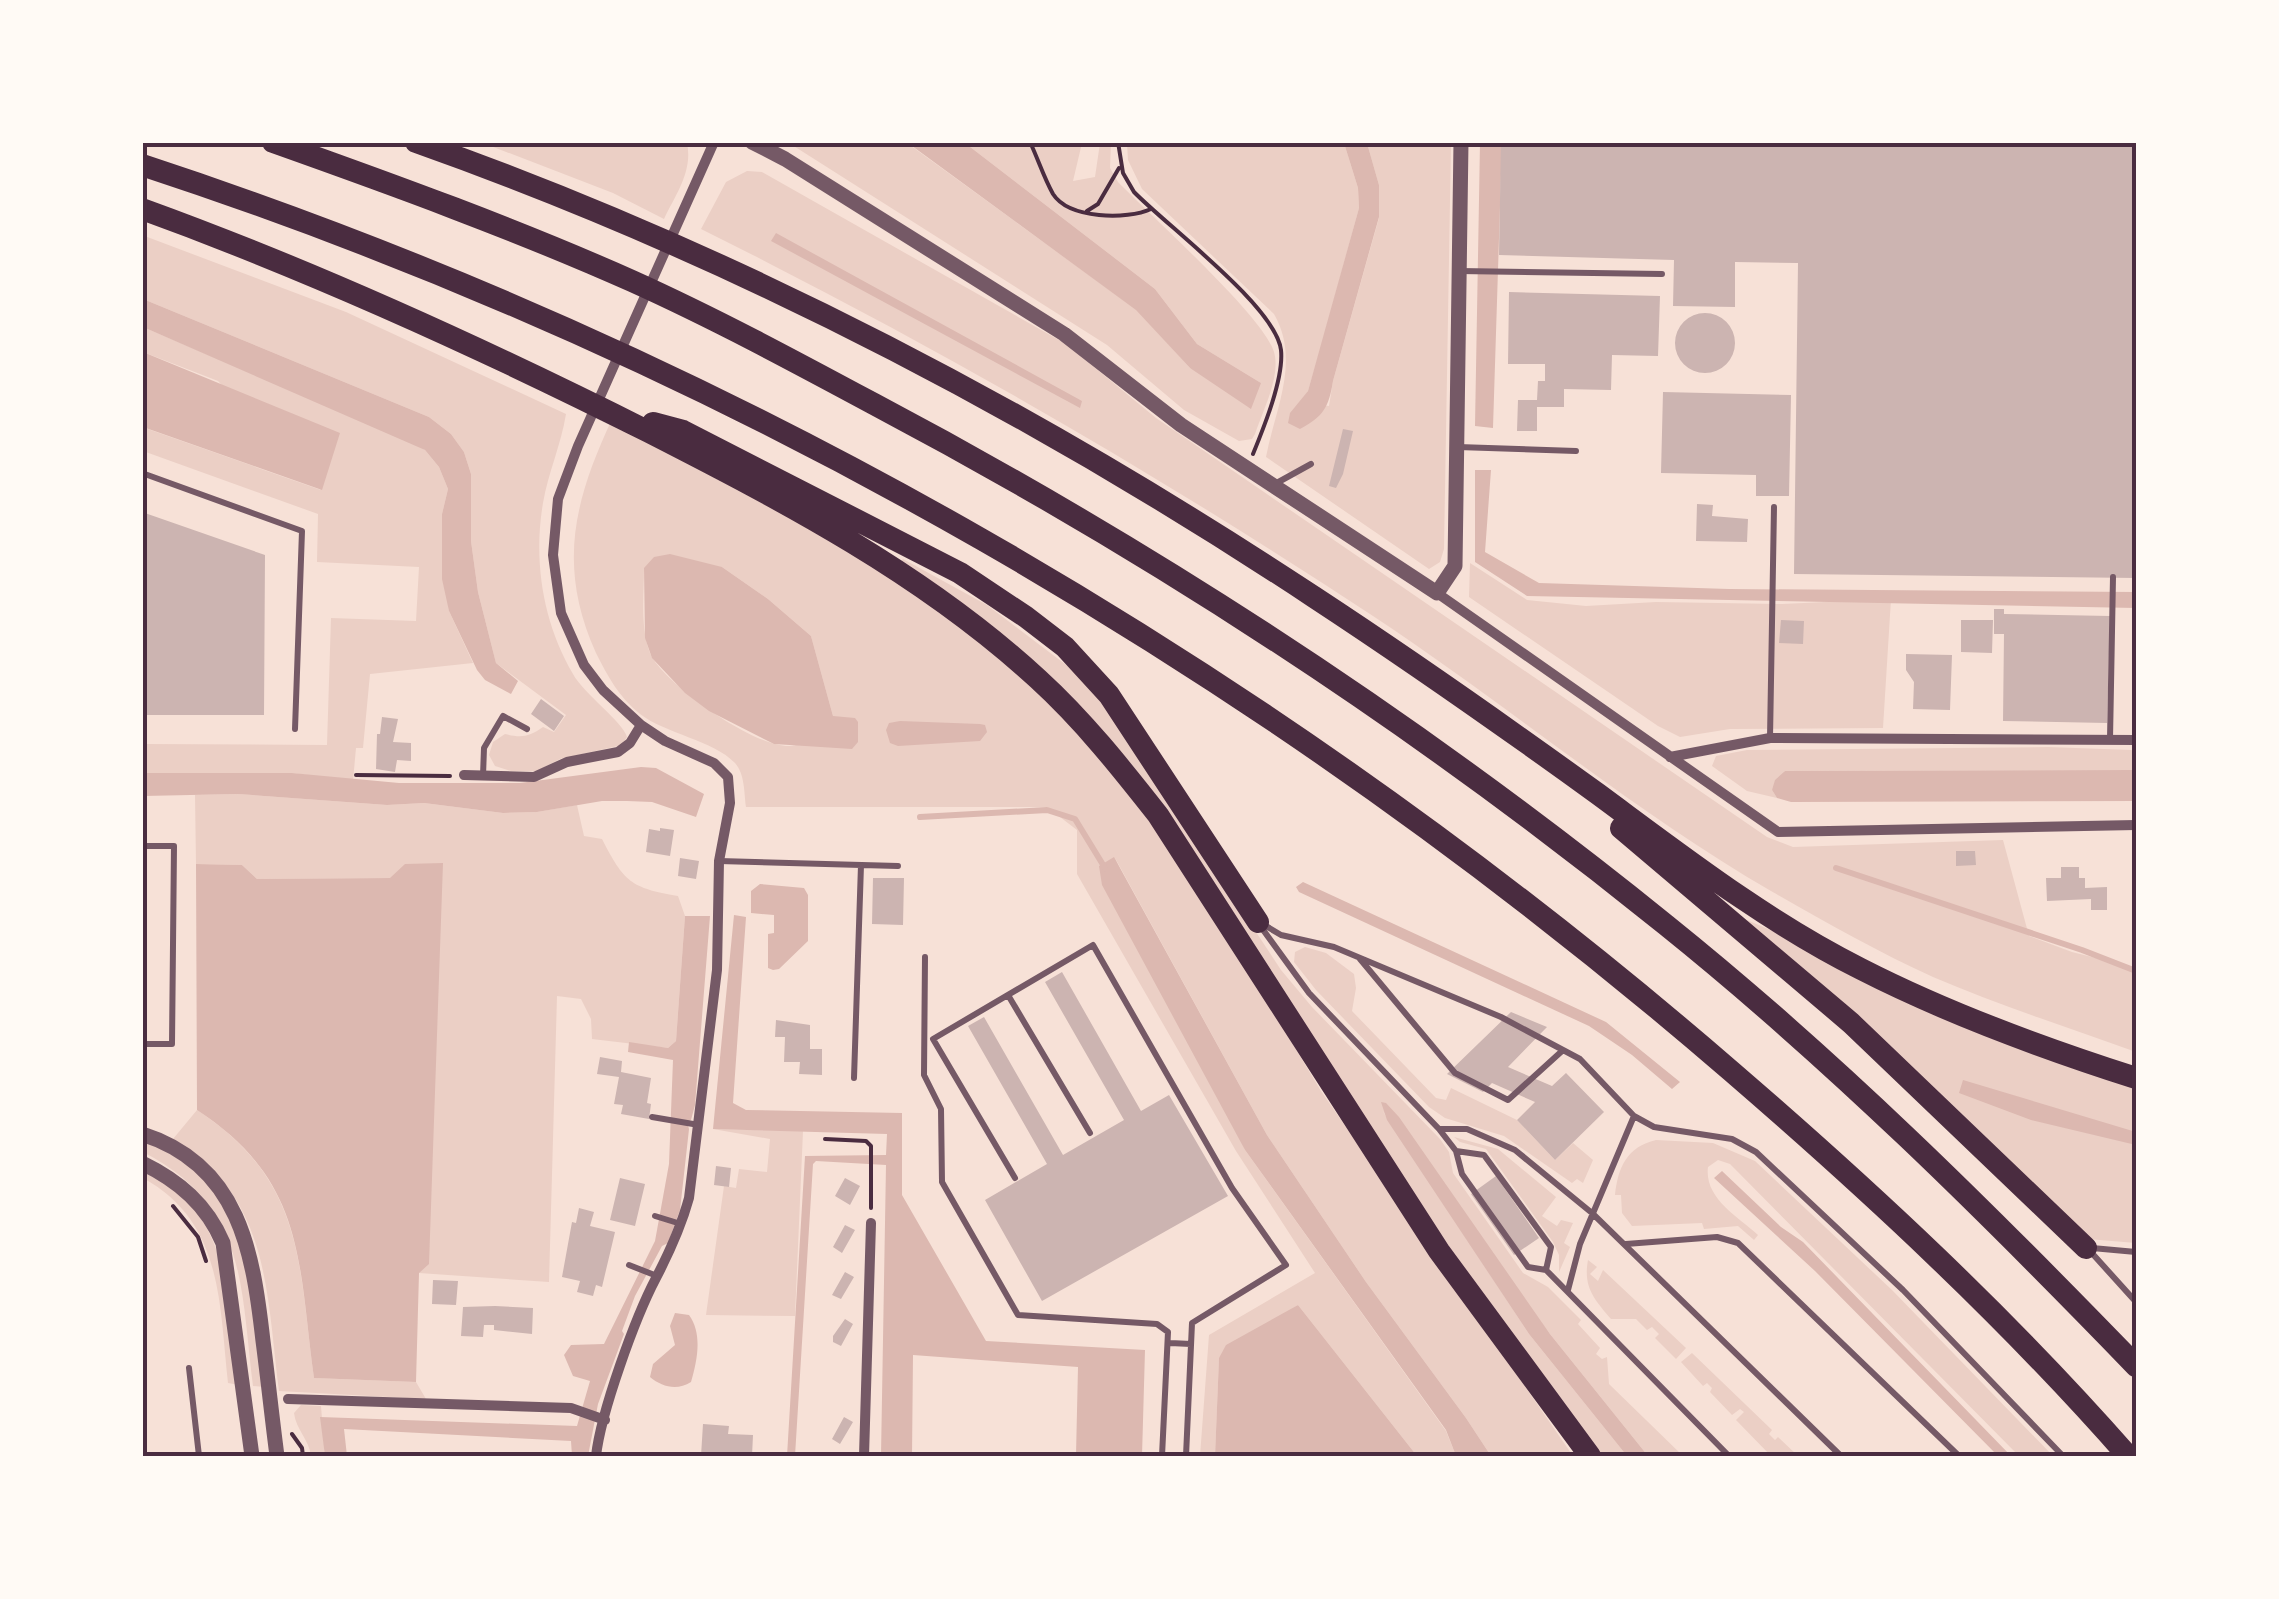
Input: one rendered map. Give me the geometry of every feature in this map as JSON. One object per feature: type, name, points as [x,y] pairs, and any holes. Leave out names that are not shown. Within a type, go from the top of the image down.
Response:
[{"type":"highway","points":[[273,142],[495,224],[633,282],[764,345],[994,468],[1191,584],[1456,763],[1668,926],[1862,1095],[2016,1241],[2136,1366]]},
{"type":"highway","points":[[416,142],[650,235],[913,361],[1213,532],[1481,710],[1761,910],[1860,969],[1952,1011],[2136,1078]]},
{"type":"highway","points":[[142,166],[278,212],[603,342],[728,403],[964,528],[1161,645],[1418,819],[1628,982],[1820,1148],[1970,1291],[2128,1456]]},
{"type":"highway","points":[[142,209],[372,301],[606,410],[735,476],[883,561],[986,634],[1072,712],[1158,815],[1439,1251],[1590,1456]]},
{"type":"highway","points":[[606,410],[683,431],[960,573],[1026,617],[1065,648],[1109,696],[1258,922]]},
{"type":"highway","points":[[1481,710],[1851,1022],[2086,1248]]},
{"type":"street","points":[[596,1456],[602,1418],[654,1274],[679,1224],[716,970],[719,862],[730,804],[728,777],[714,763],[640,725],[603,690],[584,665],[561,613],[553,555],[558,499],[714,142]]},
{"type":"street","points":[[752,142],[1064,334],[1170,416],[1436,594],[1778,832],[2136,825]]},
{"type":"street","points":[[1436,594],[1455,566],[1461,142]]},
{"type":"street","points":[[464,775],[534,777],[567,762],[618,752],[630,743],[640,725]]},
{"type":"street","points":[[1670,757],[1770,738],[2136,740]]},
{"type":"street","points":[[142,1134],[171,1146],[196,1165],[234,1210],[246,1236],[255,1269],[278,1456]]},
{"type":"street","points":[[142,1163],[187,1191],[214,1221],[223,1243],[252,1456]]},
{"type":"street","points":[[864,1456],[871,1222]]},
{"type":"street","points":[[288,1399],[572,1408],[602,1418]]},
{"type":"lane","points":[[1462,271],[1662,274]]},
{"type":"lane","points":[[1458,447],[1576,451]]},
{"type":"lane","points":[[1272,486],[1311,464]]},
{"type":"lane","points":[[142,473],[302,532],[295,729]]},
{"type":"lane","points":[[1770,738],[1774,507]]},
{"type":"lane","points":[[2110,739],[2113,579]]},
{"type":"lane","points":[[483,776],[484,748],[503,716],[527,730]]},
{"type":"lane","points":[[142,846],[174,846],[172,1044],[142,1044]]},
{"type":"lane","points":[[719,862],[898,866]]},
{"type":"lane","points":[[854,1078],[861,866]]},
{"type":"lane","points":[[1258,922],[1280,934],[1322,942],[1470,1003],[1562,1050],[1580,1060],[1634,1116],[1654,1126],[1732,1139],[1756,1152],[1903,1290],[2063,1456]]},
{"type":"lane","points":[[1258,922],[1309,993],[1439,1129],[1456,1152],[1462,1174],[1528,1267],[1546,1270],[1729,1456]]},
{"type":"lane","points":[[1015,1178],[934,1040],[1093,945],[1232,1188],[1286,1265],[1192,1323],[1186,1456]]},
{"type":"lane","points":[[925,957],[924,1075],[941,1109],[942,1182],[1018,1315],[1157,1324],[1168,1332],[1162,1456]]},
{"type":"lane","points":[[1359,958],[1455,1072],[1508,1100],[1562,1050]]},
{"type":"lane","points":[[1008,995],[1090,1133]]},
{"type":"lane","points":[[1567,1291],[1592,1213],[1634,1116]]},
{"type":"lane","points":[[652,1117],[694,1125]]},
{"type":"lane","points":[[1439,1129],[1467,1129],[1516,1150],[1625,1244],[1841,1456]]},
{"type":"lane","points":[[1456,1152],[1484,1155],[1551,1246],[1546,1270]]},
{"type":"lane","points":[[655,1216],[679,1224]]},
{"type":"lane","points":[[1625,1244],[1716,1237],[1738,1243],[1959,1456]]},
{"type":"lane","points":[[2086,1248],[2136,1252]]},
{"type":"lane","points":[[2086,1248],[2136,1302]]},
{"type":"lane","points":[[630,1264],[654,1274]]},
{"type":"lane","points":[[1170,1343],[1191,1344]]},
{"type":"lane","points":[[189,1368],[199,1456]]},
{"type":"path","points":[[1030,142],[1054,195],[1073,209],[1139,214],[1151,209]]},
{"type":"path","points":[[1118,142],[1121,167],[1134,192],[1252,302],[1276,334],[1280,366],[1248,470]]},
{"type":"path","points":[[1087,211],[1098,204],[1121,167]]},
{"type":"path","points":[[356,775],[464,775]]},
{"type":"path","points":[[825,1139],[866,1141],[873,1152],[871,1222]]},
{"type":"shaded area","points":[[483,143],[687,143],[688,163],[664,219],[613,193]]},
{"type":"shaded area","points":[[789,143],[907,143],[1137,310],[1190,368],[1261,383],[1197,344],[1155,289],[965,143],[1082,143],[1073,181],[1095,177],[1100,143],[1111,143],[1110,168],[1118,182],[1228,291],[1266,336],[1274,352],[1273,382],[1252,439],[1239,441],[1184,410],[1107,345]]},
{"type":"shaded area","points":[[908,143],[965,143],[1155,289],[1197,344],[1261,383],[1251,409],[1190,368],[1136,310]]},
{"type":"shaded area","points":[[1127,143],[1344,143],[1358,188],[1359,208],[1308,391],[1301,402],[1329,406],[1379,218],[1379,185],[1367,143],[1451,143],[1444,549],[1440,562],[1429,569],[1266,457],[1284,385],[1282,332],[1274,314],[1142,189],[1128,160]]},
{"type":"shaded area","points":[[1344,143],[1367,143],[1379,185],[1379,217],[1329,398],[1324,410],[1300,429],[1288,423],[1290,413],[1308,391],[1359,208],[1358,188]]},
{"type":"shaded area","points":[[1480,143],[1502,143],[1493,428],[1475,426]]},
{"type":"shaded area","points":[[747,171],[762,172],[1066,344],[1156,418],[1767,837],[1793,847],[2003,840],[2029,936],[2072,952],[2136,968],[2136,1052],[1933,977],[1791,902],[1719,860],[1423,650],[1210,512],[959,365],[701,229],[726,182]]},
{"type":"shaded area","points":[[776,233],[1082,401],[1080,408],[771,241]]},
{"type":"shaded area","points":[[142,235],[346,312],[566,414],[540,525],[543,591],[563,654],[578,682],[624,731],[627,737],[622,745],[560,759],[537,771],[511,771],[495,766],[489,755],[493,742],[505,734],[525,736],[543,727],[554,732],[566,715],[496,663],[478,592],[471,541],[471,474],[464,452],[451,434],[429,417],[143,299]]},
{"type":"shaded area","points":[[143,299],[429,417],[451,434],[464,452],[471,474],[471,541],[478,592],[496,663],[518,681],[511,694],[485,680],[477,670],[449,611],[442,579],[442,514],[448,489],[439,467],[425,450],[143,327]]},
{"type":"shaded area","points":[[143,327],[405,439],[425,450],[439,467],[448,489],[442,514],[449,611],[473,663],[370,674],[363,748],[356,748],[353,781],[292,773],[143,773],[143,744],[327,745],[331,618],[416,621],[419,567],[317,562],[318,514],[143,451],[142,427],[321,490],[218,381],[143,352]]},
{"type":"shaded area","points":[[143,352],[340,433],[322,490],[143,427]]},
{"type":"shaded area","points":[[612,419],[880,564],[1042,686],[1185,865],[1321,1091],[1573,1456],[1491,1456],[1267,1135],[1115,858],[1245,1150],[1446,1431],[1456,1456],[1417,1456],[1298,1305],[1219,1358],[1215,1456],[1200,1456],[1209,1335],[1315,1273],[1236,1151],[1077,874],[1077,830],[1047,807],[746,807],[742,778],[735,763],[715,748],[640,714],[615,686],[596,653],[584,621],[574,562],[580,506]],"holes":[[[722,567],[811,636],[833,716],[796,745],[781,745],[739,729],[693,698],[658,666],[645,633],[644,568]]]},
{"type":"shaded area","points":[[1475,470],[1491,470],[1485,552],[1539,583],[1729,589],[2136,592],[2136,608],[1527,596],[1475,562]]},
{"type":"shaded area","points":[[670,554],[722,567],[811,636],[833,716],[855,718],[858,722],[858,742],[852,749],[774,744],[709,711],[685,693],[652,658],[645,638],[644,568],[654,557]]},
{"type":"shaded area","points":[[903,559],[987,605],[1094,686],[1281,970],[1440,1139],[1449,1152],[1453,1173],[1523,1273],[1548,1287],[1581,1320],[1578,1324],[1600,1348],[1596,1354],[1602,1359],[1607,1357],[1609,1384],[1683,1456],[1648,1456],[1550,1334],[1382,1110],[1529,1334],[1627,1456],[1601,1456],[1516,1343],[1356,1114],[1117,748]]},
{"type":"shaded area","points":[[1470,563],[1527,600],[1586,606],[1891,599],[1883,728],[1730,729],[1680,737],[1469,597]]},
{"type":"shaded area","points":[[889,723],[980,724],[985,725],[987,732],[980,741],[898,746],[890,743],[886,730]]},
{"type":"shaded area","points":[[1747,750],[2131,750],[2136,752],[2136,770],[1785,771],[1772,790],[1777,798],[1747,791],[1712,766],[1716,756]]},
{"type":"shaded area","points":[[656,768],[704,794],[696,817],[652,802],[627,801],[503,813],[424,803],[387,805],[238,794],[143,796],[142,773],[292,773],[399,783],[520,783]]},
{"type":"shaded area","points":[[2136,770],[2136,801],[1791,802],[1777,798],[1772,790],[1775,780],[1785,771]]},
{"type":"shaded area","points":[[238,794],[387,805],[424,803],[503,813],[577,805],[584,836],[602,839],[623,874],[649,890],[678,896],[685,916],[676,1041],[668,1048],[592,1039],[591,1019],[581,999],[557,996],[549,1282],[419,1273],[390,878],[257,879],[242,865],[196,864],[195,795]]},
{"type":"shaded area","points":[[1114,857],[1267,1135],[1491,1456],[1456,1456],[1446,1430],[1245,1150],[1102,885],[1099,866]]},
{"type":"shaded area","points":[[443,863],[429,1264],[419,1273],[416,1382],[314,1378],[299,1261],[278,1195],[233,1137],[197,1110],[196,864],[242,865],[257,879],[390,878],[405,864]]},
{"type":"shaded area","points":[[1303,882],[1606,1022],[1680,1082],[1672,1089],[1589,1026],[1299,892],[1296,887]]},
{"type":"shaded area","points":[[760,884],[804,888],[808,895],[808,941],[779,969],[768,968],[768,934],[774,933],[774,915],[751,913],[751,891]]},
{"type":"shaded area","points":[[734,915],[746,917],[733,1103],[746,1110],[902,1113],[902,1195],[986,1341],[1145,1350],[1142,1456],[1076,1455],[1078,1367],[913,1355],[912,1456],[881,1456],[886,1165],[816,1161],[795,1456],[787,1456],[805,1156],[886,1155],[887,1134],[713,1129]]},
{"type":"shaded area","points":[[685,916],[710,916],[695,1105],[687,1122],[680,1210],[668,1243],[662,1246],[635,1296],[598,1404],[588,1456],[572,1456],[571,1441],[344,1429],[347,1456],[325,1456],[320,1417],[577,1426],[590,1381],[573,1376],[564,1355],[571,1345],[604,1344],[655,1241],[669,1164],[673,1060],[628,1052],[629,1042],[668,1048],[676,1041]]},
{"type":"shaded area","points":[[1742,918],[2136,1085],[2136,1243],[2088,1239]]},
{"type":"shaded area","points":[[1305,947],[1326,953],[1354,974],[1352,1011],[1436,1098],[1446,1100],[1451,1088],[1517,1120],[1555,1160],[1573,1143],[1593,1160],[1583,1183],[1577,1179],[1572,1183],[1504,1136],[1445,1118],[1429,1107],[1294,962],[1295,952]]},
{"type":"shaded area","points":[[1963,1080],[2136,1132],[2136,1145],[2031,1120],[1959,1093]]},
{"type":"shaded area","points":[[1381,1102],[1399,1117],[1550,1334],[1648,1456],[1627,1456],[1529,1334],[1387,1120]]},
{"type":"shaded area","points":[[197,1110],[232,1137],[259,1166],[277,1195],[298,1261],[314,1378],[416,1382],[426,1399],[279,1391],[265,1283],[246,1218],[229,1189],[205,1162],[173,1139]]},
{"type":"shaded area","points":[[713,1129],[803,1131],[795,1316],[706,1315],[724,1186],[736,1188],[739,1169],[767,1172],[770,1139]]},
{"type":"shaded area","points":[[1454,1137],[1498,1149],[1556,1197],[1542,1216],[1557,1226],[1561,1220],[1573,1223],[1564,1243],[1570,1247],[1559,1272],[1559,1255],[1553,1242],[1486,1149]]},
{"type":"shaded area","points":[[1656,1140],[1713,1143],[1755,1161],[1892,1290],[2053,1456],[2019,1456],[1730,1164],[1718,1160],[1708,1167],[1711,1188],[1758,1235],[1754,1240],[1738,1226],[1632,1226],[1622,1213],[1621,1195],[1615,1195],[1619,1176],[1631,1153]]},
{"type":"shaded area","points":[[143,1141],[180,1160],[207,1184],[227,1211],[249,1276],[264,1387],[253,1386],[240,1281],[220,1223],[202,1197],[177,1173],[143,1152]]},
{"type":"shaded area","points":[[142,1168],[172,1186],[194,1208],[209,1233],[227,1290],[239,1385],[228,1383],[218,1294],[203,1241],[189,1217],[169,1196],[143,1178]]},
{"type":"shaded area","points":[[1722,1171],[1781,1227],[1803,1242],[2011,1456],[1998,1456],[1815,1271],[1714,1178]]},
{"type":"shaded area","points":[[1588,1260],[1597,1267],[1590,1274],[1598,1281],[1603,1270],[1686,1348],[1676,1359],[1655,1338],[1659,1334],[1652,1327],[1647,1330],[1636,1319],[1611,1319],[1591,1292]]},
{"type":"shaded area","points":[[1298,1305],[1417,1456],[1215,1456],[1219,1358],[1226,1345]]},
{"type":"shaded area","points":[[675,1313],[689,1315],[698,1348],[691,1382],[675,1387],[650,1377],[653,1364],[675,1345],[670,1326]]},
{"type":"shaded area","points":[[1692,1353],[1772,1430],[1769,1434],[1775,1440],[1778,1437],[1798,1456],[1771,1456],[1736,1420],[1744,1412],[1740,1409],[1732,1415],[1710,1392],[1712,1388],[1707,1383],[1703,1386],[1681,1362]]},
{"type":"shaded area","points":[[301,1405],[321,1406],[325,1456],[311,1456],[294,1413]]},
{"type":"building","points":[[1501,142],[2136,142],[2136,578],[1794,574],[1798,263],[1735,262],[1735,307],[1673,306],[1674,260],[1499,255]]},
{"type":"building","points":[[1509,292],[1660,296],[1658,356],[1612,355],[1611,390],[1564,389],[1564,407],[1537,407],[1537,431],[1517,431],[1518,400],[1537,400],[1538,381],[1545,381],[1545,364],[1508,364]]},
{"type":"building","points":[[1705,313],[1726,322],[1735,343],[1726,364],[1705,373],[1684,364],[1675,343],[1684,322]]},
{"type":"building","points":[[1663,392],[1791,395],[1789,496],[1756,496],[1756,475],[1661,473]]},
{"type":"building","points":[[1343,429],[1353,431],[1336,488],[1329,486]]},
{"type":"building","points":[[1697,504],[1713,505],[1712,516],[1748,519],[1747,542],[1696,541]]},
{"type":"building","points":[[142,512],[265,555],[264,715],[142,715]]},
{"type":"building","points":[[1994,609],[2004,609],[2004,614],[2110,616],[2107,723],[2003,721],[2004,634],[1994,634]]},
{"type":"building","points":[[1781,620],[1804,621],[1803,644],[1779,643]]},
{"type":"building","points":[[1961,620],[1993,620],[1992,653],[1961,652]]},
{"type":"building","points":[[1906,654],[1952,655],[1950,710],[1913,709],[1914,682],[1906,670]]},
{"type":"building","points":[[541,699],[564,716],[554,731],[531,714]]},
{"type":"building","points":[[382,717],[398,719],[393,742],[411,743],[411,761],[397,760],[395,772],[376,769],[377,734]]},
{"type":"building","points":[[649,829],[674,830],[670,856],[646,852]]},
{"type":"building","points":[[1956,851],[1975,851],[1976,865],[1956,866]]},
{"type":"building","points":[[680,858],[699,861],[696,879],[678,876]]},
{"type":"building","points":[[2061,867],[2079,867],[2079,878],[2085,878],[2085,888],[2107,887],[2107,910],[2091,910],[2091,899],[2047,901],[2046,878],[2061,878]]},
{"type":"building","points":[[873,878],[904,878],[903,925],[872,924]]},
{"type":"building","points":[[1062,972],[1141,1111],[1169,1095],[1228,1196],[1042,1301],[985,1200],[1047,1164],[968,1026],[984,1017],[1063,1155],[1124,1120],[1045,982]]},
{"type":"building","points":[[1511,1012],[1547,1027],[1508,1067],[1552,1086],[1566,1073],[1604,1112],[1555,1160],[1517,1120],[1535,1102],[1492,1083],[1483,1092],[1447,1074]]},
{"type":"building","points":[[776,1020],[810,1025],[810,1049],[822,1049],[822,1075],[799,1074],[800,1062],[784,1062],[785,1037],[775,1037]]},
{"type":"building","points":[[600,1057],[622,1061],[621,1072],[651,1078],[649,1119],[621,1114],[623,1105],[614,1104],[619,1077],[597,1074]]},
{"type":"building","points":[[716,1166],[731,1168],[729,1187],[714,1185]]},
{"type":"building","points":[[1496,1176],[1539,1238],[1514,1255],[1471,1194]]},
{"type":"building","points":[[620,1178],[645,1184],[635,1226],[610,1220]]},
{"type":"building","points":[[845,1178],[860,1186],[850,1205],[835,1196]]},
{"type":"building","points":[[579,1208],[594,1212],[590,1226],[615,1232],[602,1287],[596,1285],[593,1296],[577,1292],[580,1281],[562,1277],[572,1222],[576,1223]]},
{"type":"building","points":[[845,1225],[855,1230],[842,1253],[833,1247]]},
{"type":"building","points":[[845,1272],[854,1277],[841,1299],[832,1295]]},
{"type":"building","points":[[433,1280],[458,1281],[456,1305],[432,1304]]},
{"type":"building","points":[[463,1307],[533,1308],[532,1334],[494,1330],[494,1325],[484,1325],[483,1337],[461,1336]]},
{"type":"building","points":[[845,1319],[853,1324],[841,1346],[833,1342],[833,1336]]},
{"type":"building","points":[[844,1417],[853,1422],[840,1444],[832,1439]]},
{"type":"building","points":[[703,1424],[729,1426],[728,1434],[753,1435],[752,1456],[701,1456]]},
{"type":"waterway","points":[[920,817],[1047,810],[1075,819],[1105,868]]},
{"type":"waterway","points":[[1836,868],[2136,971]]}]
